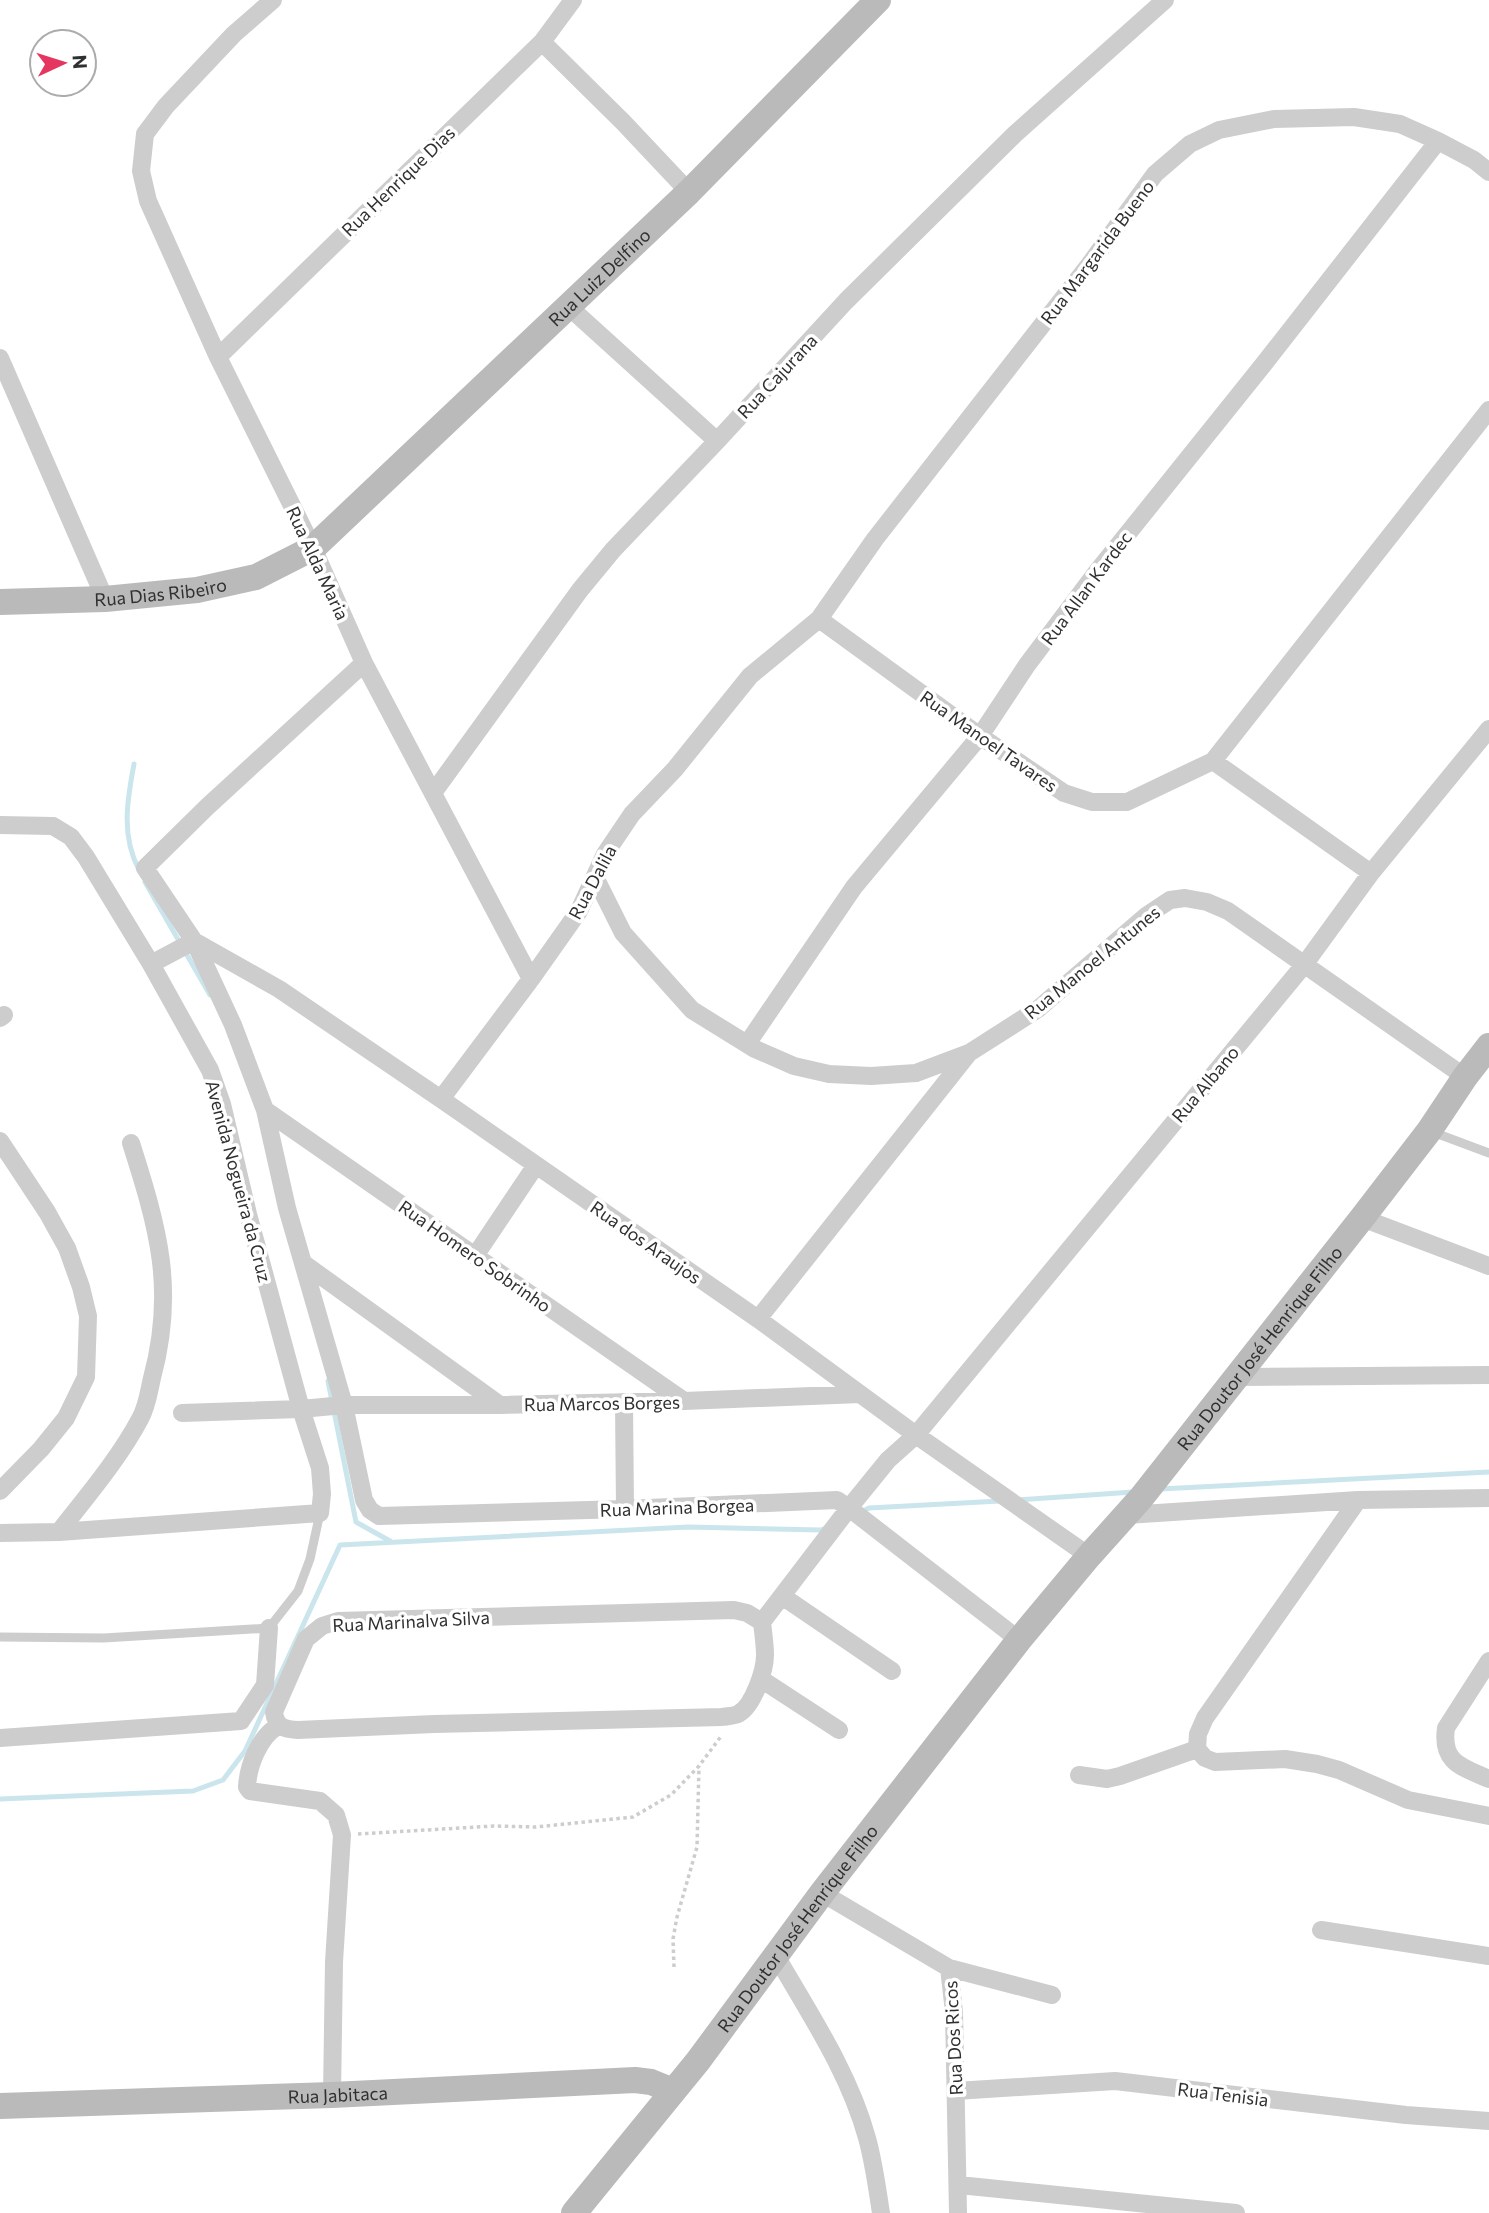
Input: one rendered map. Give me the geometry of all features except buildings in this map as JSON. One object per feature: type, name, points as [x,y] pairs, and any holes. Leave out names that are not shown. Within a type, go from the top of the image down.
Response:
[{"type":"street","name":"Rua Alda Maria","points":[[273,0],[234,34],[191,79],[145,134],[141,170],[148,201],[218,357],[313,548],[364,663],[531,979]]},
{"type":"street","name":"Rua Henrique Dias","points":[[218,357],[542,42],[573,0]]},
{"type":"street","name":"Rua Luiz Delfino","points":[[313,548],[689,192],[878,0]]},
{"type":"street","name":"Rua Cajurana","points":[[433,793],[580,590],[613,550],[846,301],[1015,134],[1164,0]]},
{"type":"street","points":[[542,42],[689,192]]},
{"type":"street","name":"Rua Margarida Bueno","points":[[819,619],[884,528],[1089,265],[1155,174],[1190,144],[1219,130],[1274,119],[1354,117],[1400,124],[1474,160],[1489,173]]},
{"type":"street","name":"Rua Allan Kardec","points":[[747,1044],[854,887],[980,736],[1027,665],[1096,573],[1438,141]]},
{"type":"street","points":[[568,306],[717,441]]},
{"type":"street","points":[[0,358],[105,599]]},
{"type":"street","points":[[1371,873],[1213,761],[1489,411]]},
{"type":"street","name":"Rua Dias Ribeiro","points":[[0,602],[105,599],[197,590],[256,577],[313,548]]},
{"type":"street","name":"Rua Manoel Tavares","points":[[819,619],[980,736],[1064,793],[1092,802],[1126,803],[1213,761]]},
{"type":"street","name":"Rua Dalila","points":[[441,1099],[579,911],[605,854],[632,814],[675,769],[750,676],[819,619]]},
{"type":"street","points":[[342,1406],[287,1208],[265,1110],[233,1025],[190,943],[145,868],[207,807],[364,663]]},
{"type":"street","name":"Rua Albano","points":[[916,1435],[1304,965],[1371,873],[1489,729]]},
{"type":"street","name":"Avenida Nogueira da Cruz","points":[[0,825],[53,826],[71,837],[155,961],[210,1070],[222,1104],[248,1214],[320,1468],[320,1513]]},
{"type":"street","name":"Rua Manoel Antunes","points":[[595,877],[623,933],[692,1010],[747,1044],[794,1066],[829,1074],[871,1076],[916,1073],[969,1053],[1038,1009],[1146,916],[1170,900],[1185,898],[1207,902],[1228,911],[1465,1077]]},
{"type":"street","points":[[155,961],[190,943]]},
{"type":"street","name":"Rua dos Araujos","points":[[190,943],[279,989],[441,1099],[758,1318],[916,1435],[1089,1556]]},
{"type":"street","name":"Rua Doutor José Henrique Filho","points":[[574,2213],[673,2091],[822,1892],[1019,1640],[1140,1499],[1362,1218],[1429,1131],[1489,1046]]},
{"type":"street","points":[[758,1318],[969,1053]]},
{"type":"street","name":"Rua Homero Sobrinho","points":[[265,1110],[684,1401]]},
{"type":"street","points":[[0,1141],[47,1212],[67,1248],[88,1316],[86,1377],[66,1418],[41,1449],[0,1491]]},
{"type":"street","points":[[59,1532],[115,1459],[142,1416],[160,1348],[164,1310],[161,1252],[150,1204],[131,1143]]},
{"type":"street","points":[[475,1256],[536,1165]]},
{"type":"street","points":[[1362,1218],[1489,1266]]},
{"type":"street","points":[[303,1263],[500,1405]]},
{"type":"street","points":[[1237,1377],[1489,1375]]},
{"type":"street","name":"Rua Marcos Borges","points":[[182,1413],[342,1406],[684,1401],[860,1394]]},
{"type":"street","points":[[624,1402],[625,1509]]},
{"type":"street","name":"Rua Marina Borgea","points":[[342,1406],[365,1500],[370,1510],[379,1516],[837,1500],[848,1516]]},
{"type":"street","points":[[332,2095],[334,1962],[342,1835],[336,1815],[320,1801],[250,1791],[247,1787],[262,1740],[270,1730],[278,1726],[298,1730],[722,1717],[738,1714],[745,1709],[761,1679],[765,1656],[762,1622],[848,1516],[888,1460],[916,1435]]},
{"type":"street","points":[[1140,1499],[1489,1498]]},
{"type":"street","points":[[1358,1500],[1205,1718],[1198,1734],[1197,1749],[1205,1758],[1215,1762],[1286,1759],[1317,1764],[1339,1770],[1408,1800],[1489,1816]]},
{"type":"street","points":[[0,1533],[59,1532],[320,1513]]},
{"type":"street","points":[[848,1516],[1019,1640]]},
{"type":"street","points":[[782,1596],[892,1671]]},
{"type":"street","name":"Rua Marinalva Silva","points":[[278,1726],[274,1712],[306,1639],[322,1626],[338,1621],[734,1610],[747,1613],[762,1622]]},
{"type":"street","points":[[0,1738],[241,1721],[265,1685],[269,1628]]},
{"type":"street","points":[[1489,1661],[1446,1728],[1444,1739],[1452,1760],[1489,1779]]},
{"type":"street","points":[[761,1679],[839,1730]]},
{"type":"street","points":[[1079,1775],[1107,1779],[1197,1749]]},
{"type":"street","name":"Rua Dos Ricos","points":[[822,1892],[949,1968],[954,2012],[958,2213]]},
{"type":"street","points":[[1321,1930],[1489,1956]]},
{"type":"street","points":[[775,1954],[833,2053],[854,2101],[867,2139],[881,2213]]},
{"type":"street","points":[[949,1968],[1052,1995]]},
{"type":"street","name":"Rua Jabitaca","points":[[0,2106],[332,2095],[635,2080],[651,2082],[673,2091]]},
{"type":"street","name":"Rua Tenisia","points":[[956,2091],[1115,2081],[1406,2115],[1489,2121]]},
{"type":"street","points":[[959,2185],[1236,2213]]},
{"type":"lane","points":[[1429,1131],[1489,1153]]},
{"type":"lane","points":[[0,1637],[104,1638],[269,1628],[298,1591],[310,1559],[320,1513]]},
{"type":"path","points":[[342,1835],[536,1826],[633,1817],[671,1795],[699,1766],[738,1714]]},
{"type":"path","points":[[674,1967],[673,1939],[677,1917],[698,1847],[699,1766]]},
{"type":"waterway","points":[[134,764],[127,818],[130,844],[139,870]]},
{"type":"waterway","points":[[145,882],[210,995]]},
{"type":"waterway","points":[[328,1381],[356,1522],[390,1541]]},
{"type":"waterway","points":[[1160,1489],[1489,1472]]},
{"type":"waterway","points":[[1017,1500],[1133,1492]]},
{"type":"waterway","points":[[861,1512],[869,1508],[1000,1501]]},
{"type":"waterway","points":[[0,1799],[193,1791],[223,1780],[245,1751],[340,1545],[688,1527],[826,1528]]}]
